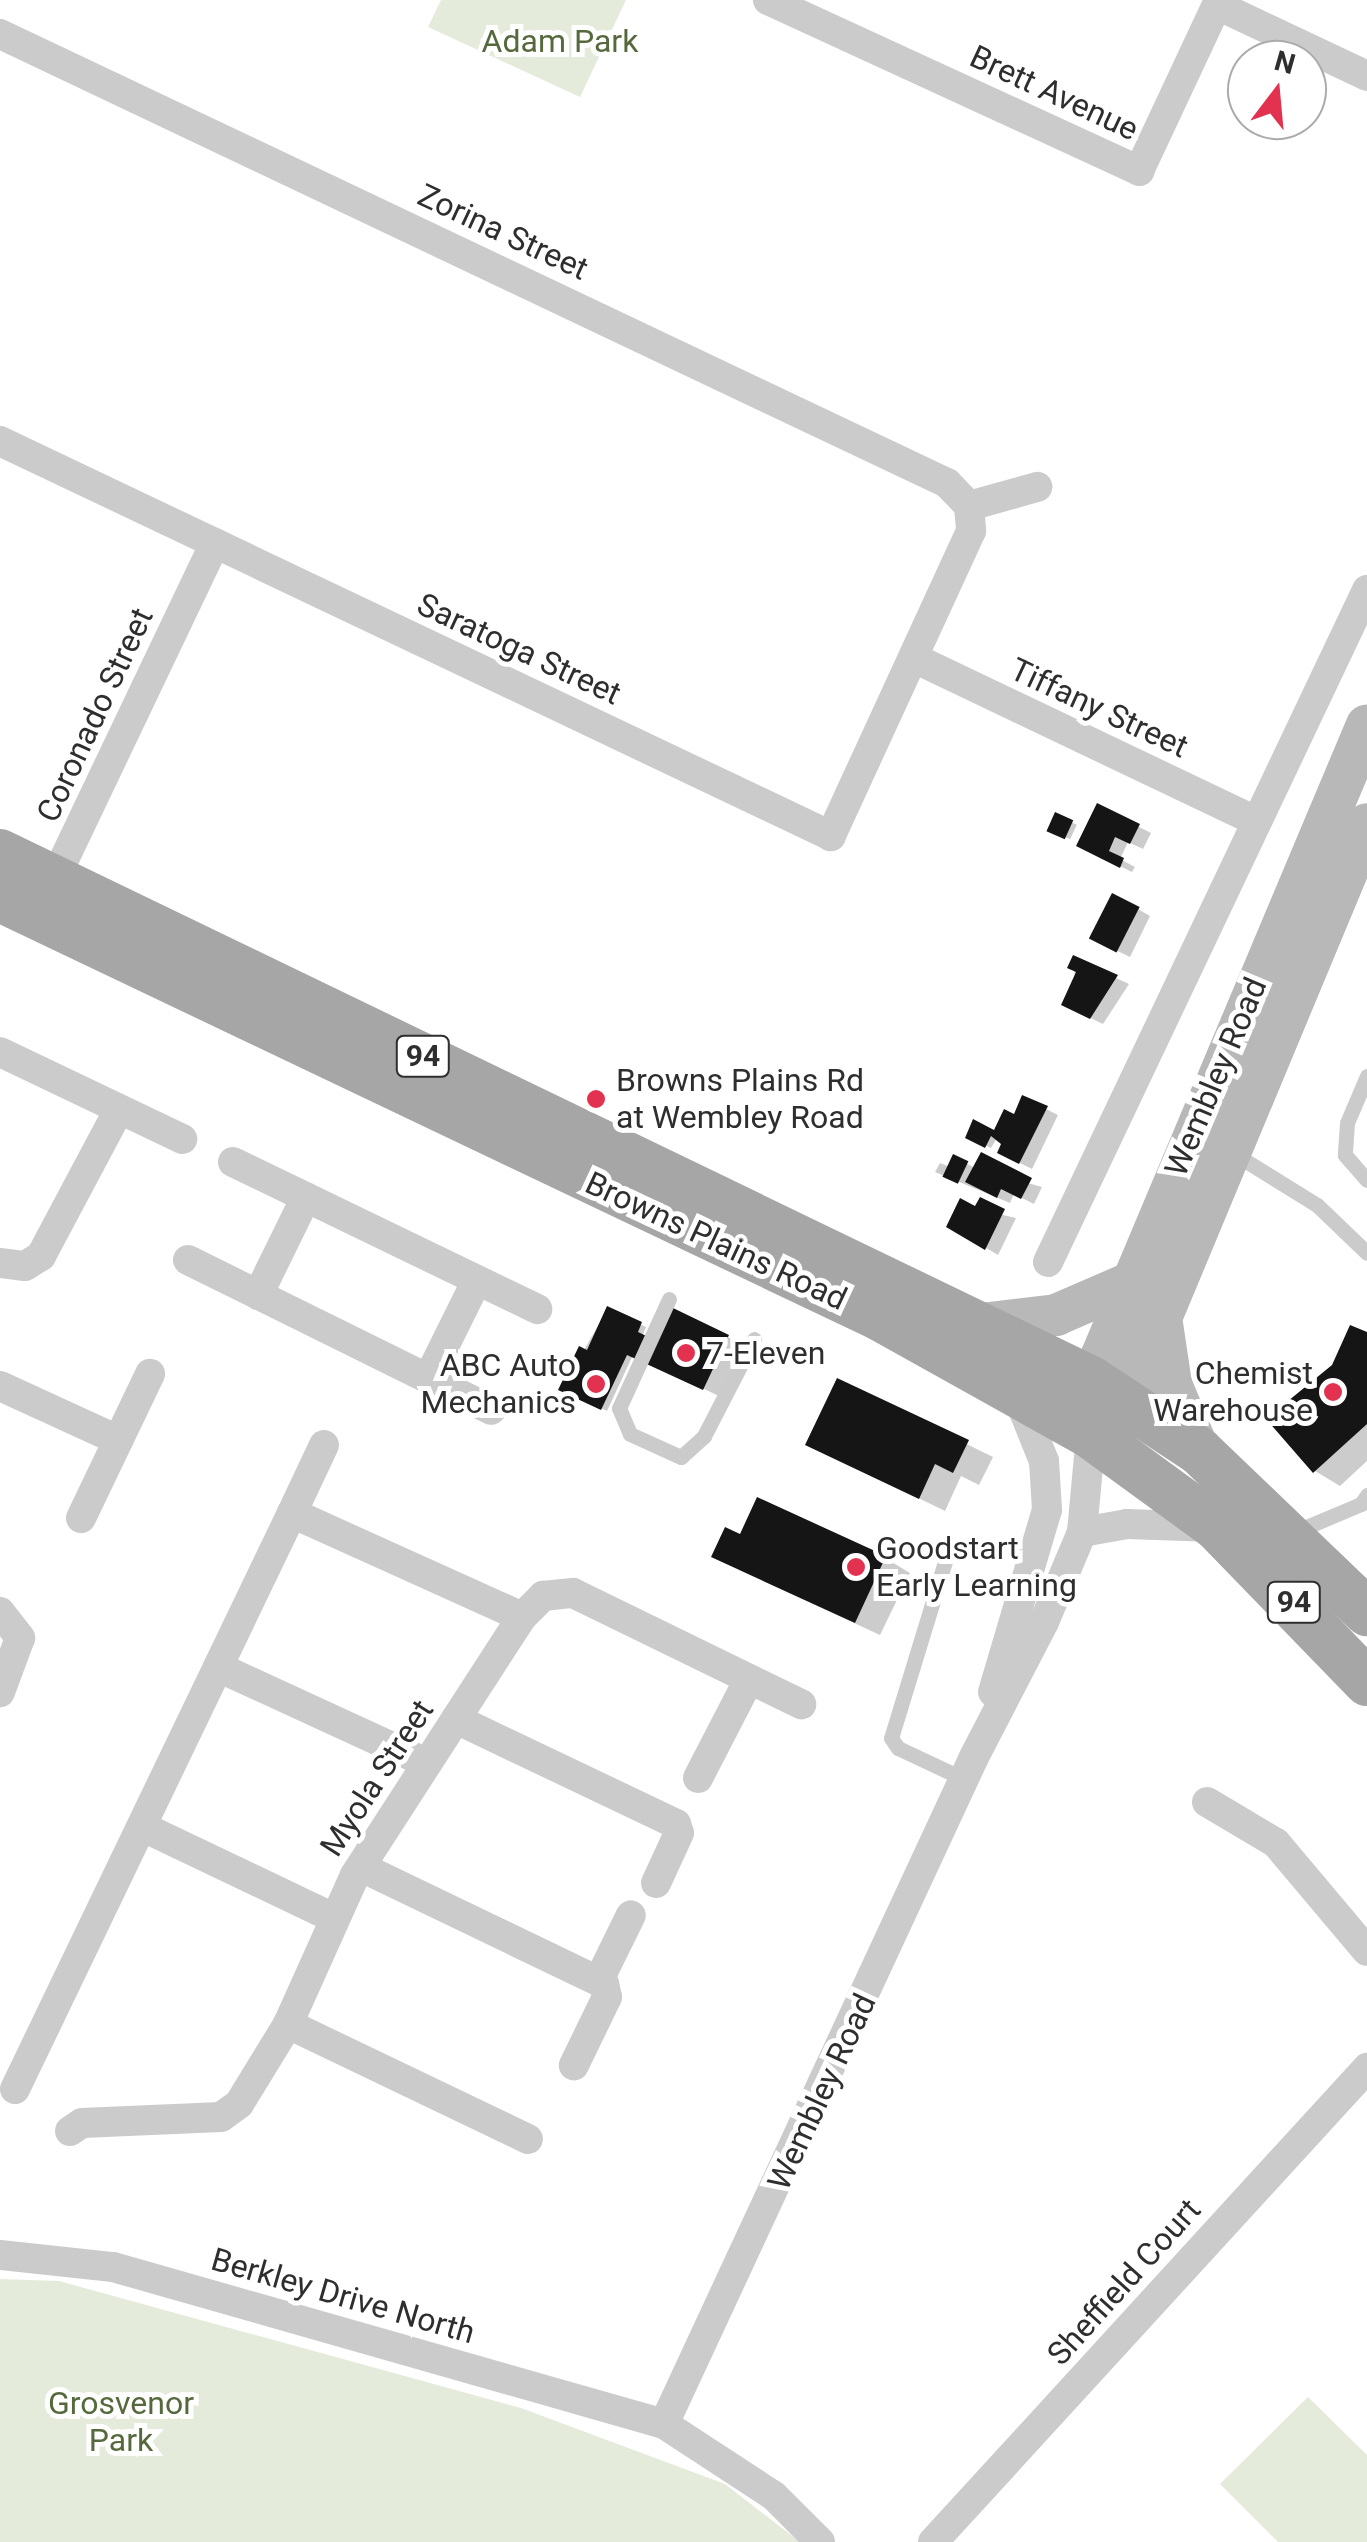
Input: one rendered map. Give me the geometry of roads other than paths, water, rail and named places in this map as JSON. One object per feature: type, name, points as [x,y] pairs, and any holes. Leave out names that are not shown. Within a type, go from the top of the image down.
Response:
[{"type":"main road","name":"Wembley Road","points":[[1092,1435],[1367,725]]},
{"type":"main road","name":"Wembley Road","points":[[1145,1298],[1229,1150],[1367,824]]},
{"type":"main road","name":"Browns Plains Road","points":[[0,853],[31,898],[880,1317],[1092,1435],[1217,1527],[1367,1682]]},
{"type":"main road","name":"Browns Plains Road","points":[[31,898],[894,1284],[1109,1391],[1200,1451],[1292,1533],[1367,1612]]},
{"type":"main road","points":[[894,1284],[924,1312],[1016,1364],[1092,1435]]},
{"type":"main road","points":[[980,1324],[1145,1298],[1171,1384],[1200,1451]]},
{"type":"street","name":"Brett Avenue","points":[[768,0],[1139,171],[1218,2]]},
{"type":"street","points":[[1218,2],[1367,76]]},
{"type":"street","name":"Zorina Street","points":[[0,34],[947,482],[969,506]]},
{"type":"street","name":"Saratoga Street","points":[[0,441],[832,836],[914,658]]},
{"type":"street","points":[[914,658],[971,530],[969,506],[1037,486]]},
{"type":"street","name":"Coronado Street","points":[[31,898],[215,543]]},
{"type":"street","points":[[1048,1262],[1254,820],[1367,590]]},
{"type":"street","name":"Tiffany Street","points":[[914,658],[1254,820]]},
{"type":"street","points":[[0,1052],[182,1139]]},
{"type":"street","points":[[0,1263],[25,1266],[41,1256],[118,1109]]},
{"type":"street","points":[[232,1162],[538,1309]]},
{"type":"street","points":[[258,1295],[306,1197]]},
{"type":"street","points":[[188,1260],[490,1410]]},
{"type":"street","points":[[428,1379],[477,1280]]},
{"type":"street","points":[[81,1518],[150,1374]]},
{"type":"street","points":[[0,1386],[118,1440]]},
{"type":"street","name":"Wembley Road","points":[[969,1768],[1047,1510],[1042,1456],[1016,1393]]},
{"type":"street","name":"Wembley Road","points":[[664,2424],[969,1768],[1044,1622],[1082,1532],[1092,1435]]},
{"type":"street","points":[[15,2089],[324,1445]]},
{"type":"street","points":[[292,1513],[522,1617]]},
{"type":"street","points":[[1082,1532],[1128,1524],[1217,1527]]},
{"type":"street","name":"Myola Street","points":[[70,2130],[82,2122],[221,2117],[238,2104],[288,2024],[332,1917],[361,1867],[522,1617],[543,1596],[573,1593],[800,1704]]},
{"type":"street","points":[[0,1612],[20,1638],[0,1692]]},
{"type":"street","points":[[218,1667],[428,1764]]},
{"type":"street","points":[[656,1883],[748,1678]]},
{"type":"street","points":[[456,1719],[658,1814],[679,1833]]},
{"type":"street","points":[[1207,1802],[1276,1843],[1367,1951]]},
{"type":"street","points":[[143,1827],[332,1917]]},
{"type":"street","points":[[361,1867],[598,1980],[607,1997],[574,2065]]},
{"type":"street","points":[[598,1980],[631,1916]]},
{"type":"street","points":[[288,2024],[527,2141]]},
{"type":"street","name":"Sheffield Court","points":[[933,2542],[1367,2068]]},
{"type":"street","name":"Berkley Drive North","points":[[0,2255],[113,2267],[664,2424],[774,2496],[820,2542]]},
{"type":"lane","points":[[1367,1076],[1347,1123],[1345,1155],[1367,1180]]},
{"type":"lane","points":[[1229,1150],[1317,1204],[1363,1243]]},
{"type":"lane","points":[[669,1299],[619,1408],[630,1434],[681,1457],[704,1436],[754,1339]]},
{"type":"lane","points":[[1292,1533],[1365,1506]]},
{"type":"lane","points":[[947,1554],[891,1738],[898,1748],[969,1768]]},
{"type":"place","name":"Browns Plains Rd at Wembley Road","points":[[596,1099]]},
{"type":"place","name":"7-Eleven","points":[[686,1353]]},
{"type":"place","name":"ABC Auto Mechanics","points":[[596,1384]]},
{"type":"place","name":"Chemist Warehouse","points":[[1333,1392]]},
{"type":"place","name":"Goodstart Early Learning","points":[[856,1567]]},
{"type":"park label","name":"Adam Park","points":[[560,41]]},
{"type":"park label","name":"Grosvenor Park","points":[[121,2422]]}]
